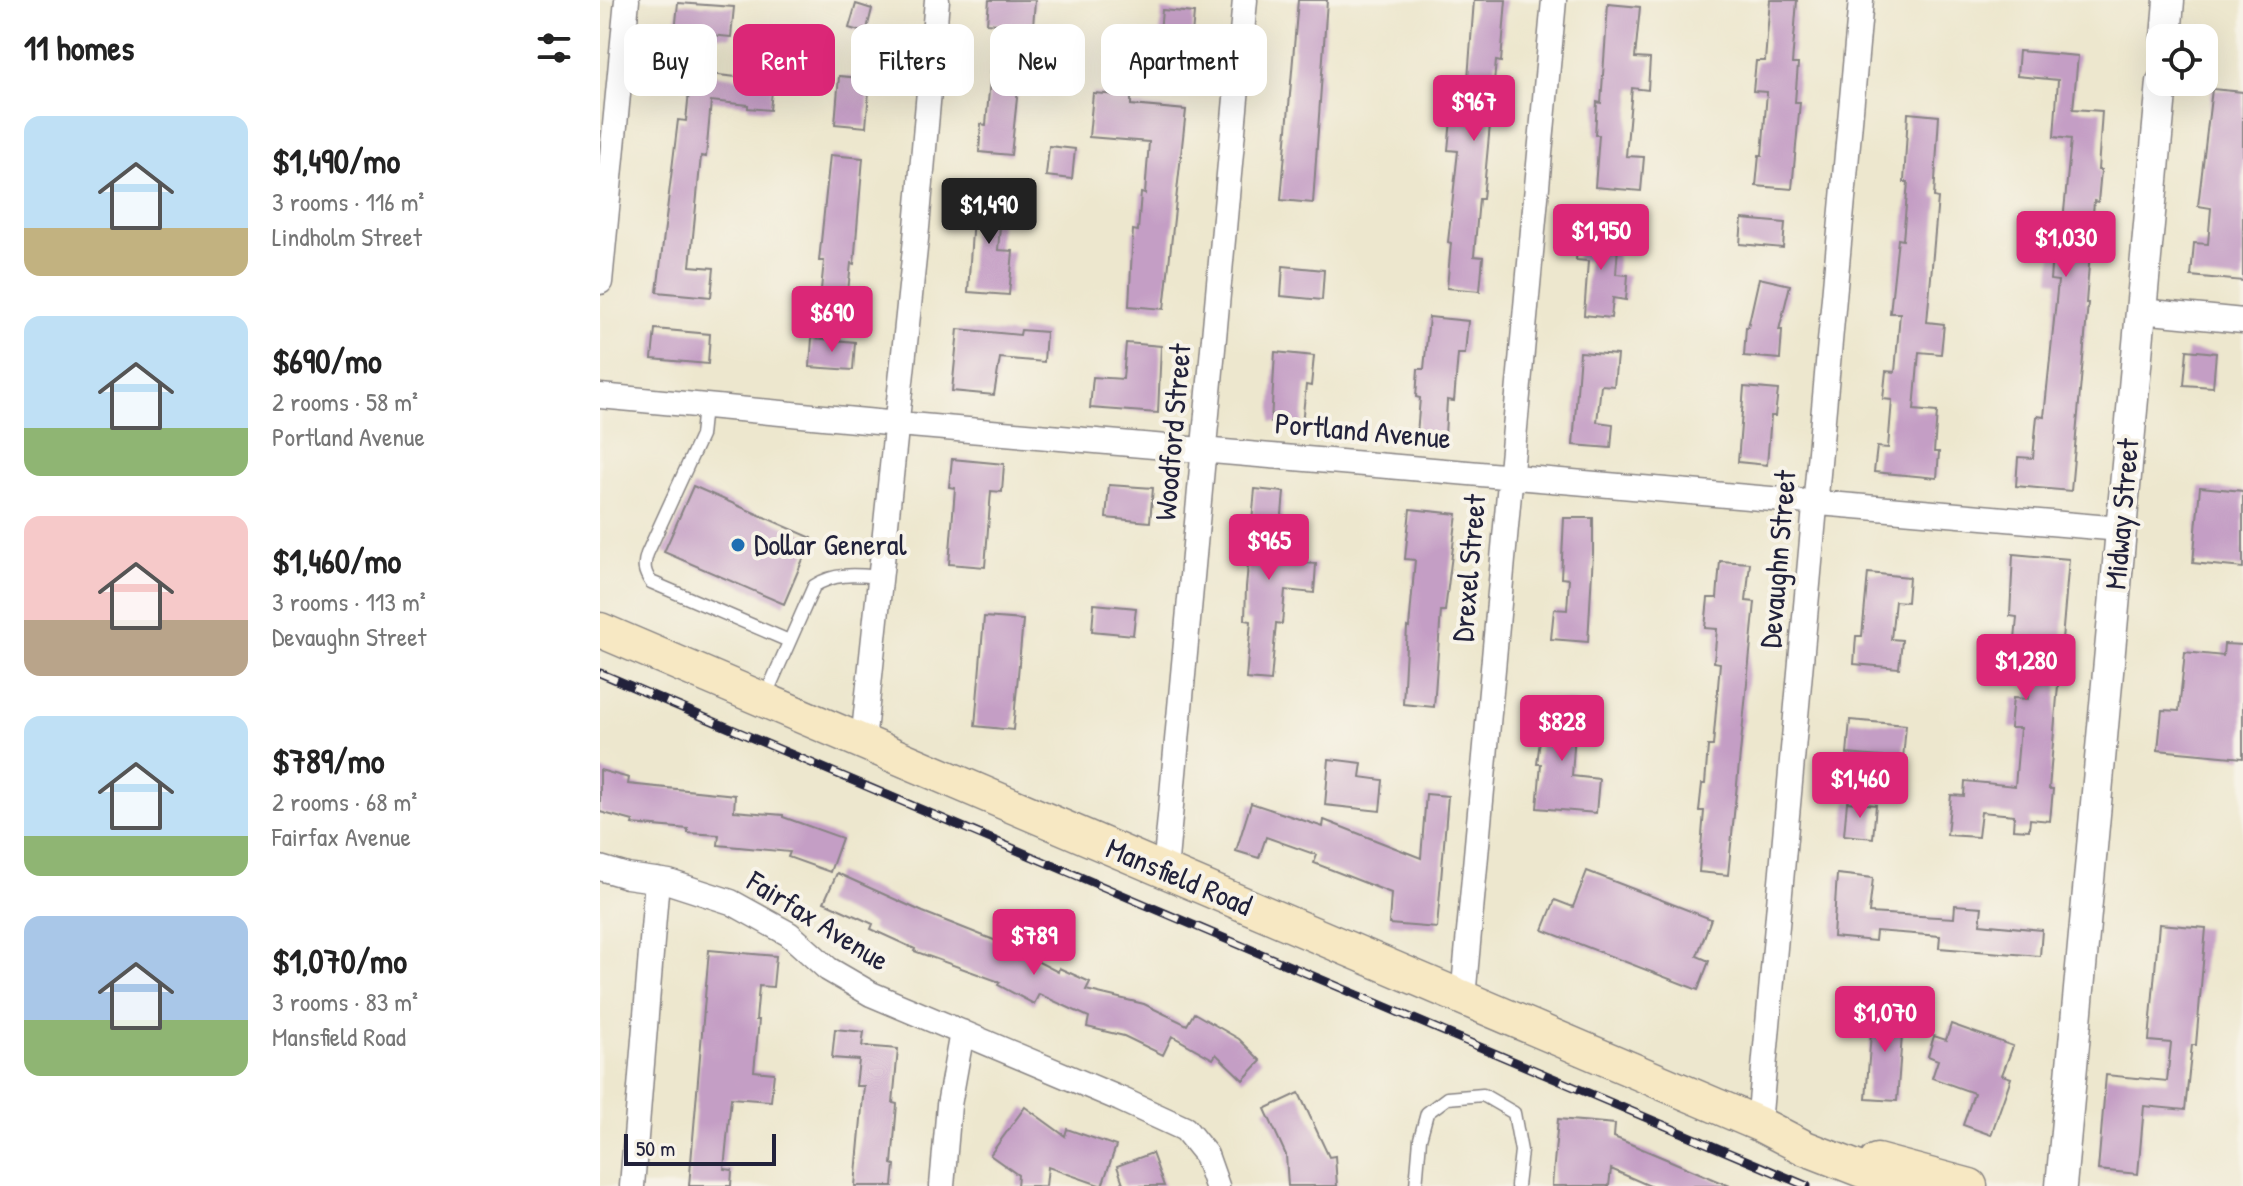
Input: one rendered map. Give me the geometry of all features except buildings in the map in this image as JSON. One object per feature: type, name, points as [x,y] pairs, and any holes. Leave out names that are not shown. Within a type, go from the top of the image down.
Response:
[{"type":"main road","name":"Mansfield Road","points":[[600,630],[1759,1124],[1805,1148],[1903,1186]]},
{"type":"main road","name":"Mansfield Road","points":[[1759,1124],[1847,1153],[1970,1186]]},
{"type":"street","points":[[600,282],[627,0]]},
{"type":"street","points":[[863,742],[898,424],[937,0]]},
{"type":"street","name":"Woodford Street","points":[[1165,871],[1245,0]]},
{"type":"street","name":"Drexel Street","points":[[1463,998],[1554,0]]},
{"type":"street","name":"Devaughn Street","points":[[1759,1124],[1861,0]]},
{"type":"street","points":[[2167,24],[2169,0]]},
{"type":"street","name":"Midway Street","points":[[2061,1186],[2161,96]]},
{"type":"street","points":[[2141,311],[2243,321]]},
{"type":"street","name":"Portland Avenue","points":[[600,396],[2121,529]]},
{"type":"street","name":"Fairfax Avenue","points":[[600,868],[707,892],[755,913],[789,934],[828,969],[871,994],[1185,1129],[1206,1155],[1217,1186]]},
{"type":"street","points":[[632,1186],[657,880]]},
{"type":"street","points":[[942,1186],[949,1105],[962,1032]]},
{"type":"lane","points":[[704,406],[701,436],[647,554],[645,574],[651,582],[789,641]]},
{"type":"lane","points":[[764,700],[814,586],[839,575],[881,577]]},
{"type":"lane","points":[[1416,1186],[1420,1139],[1427,1113],[1447,1098],[1483,1095],[1514,1113],[1521,1151],[1517,1186]]},
{"type":"railway","points":[[600,673],[1807,1186]]},
{"type":"place","name":"Dollar General","points":[[738,545]]}]
